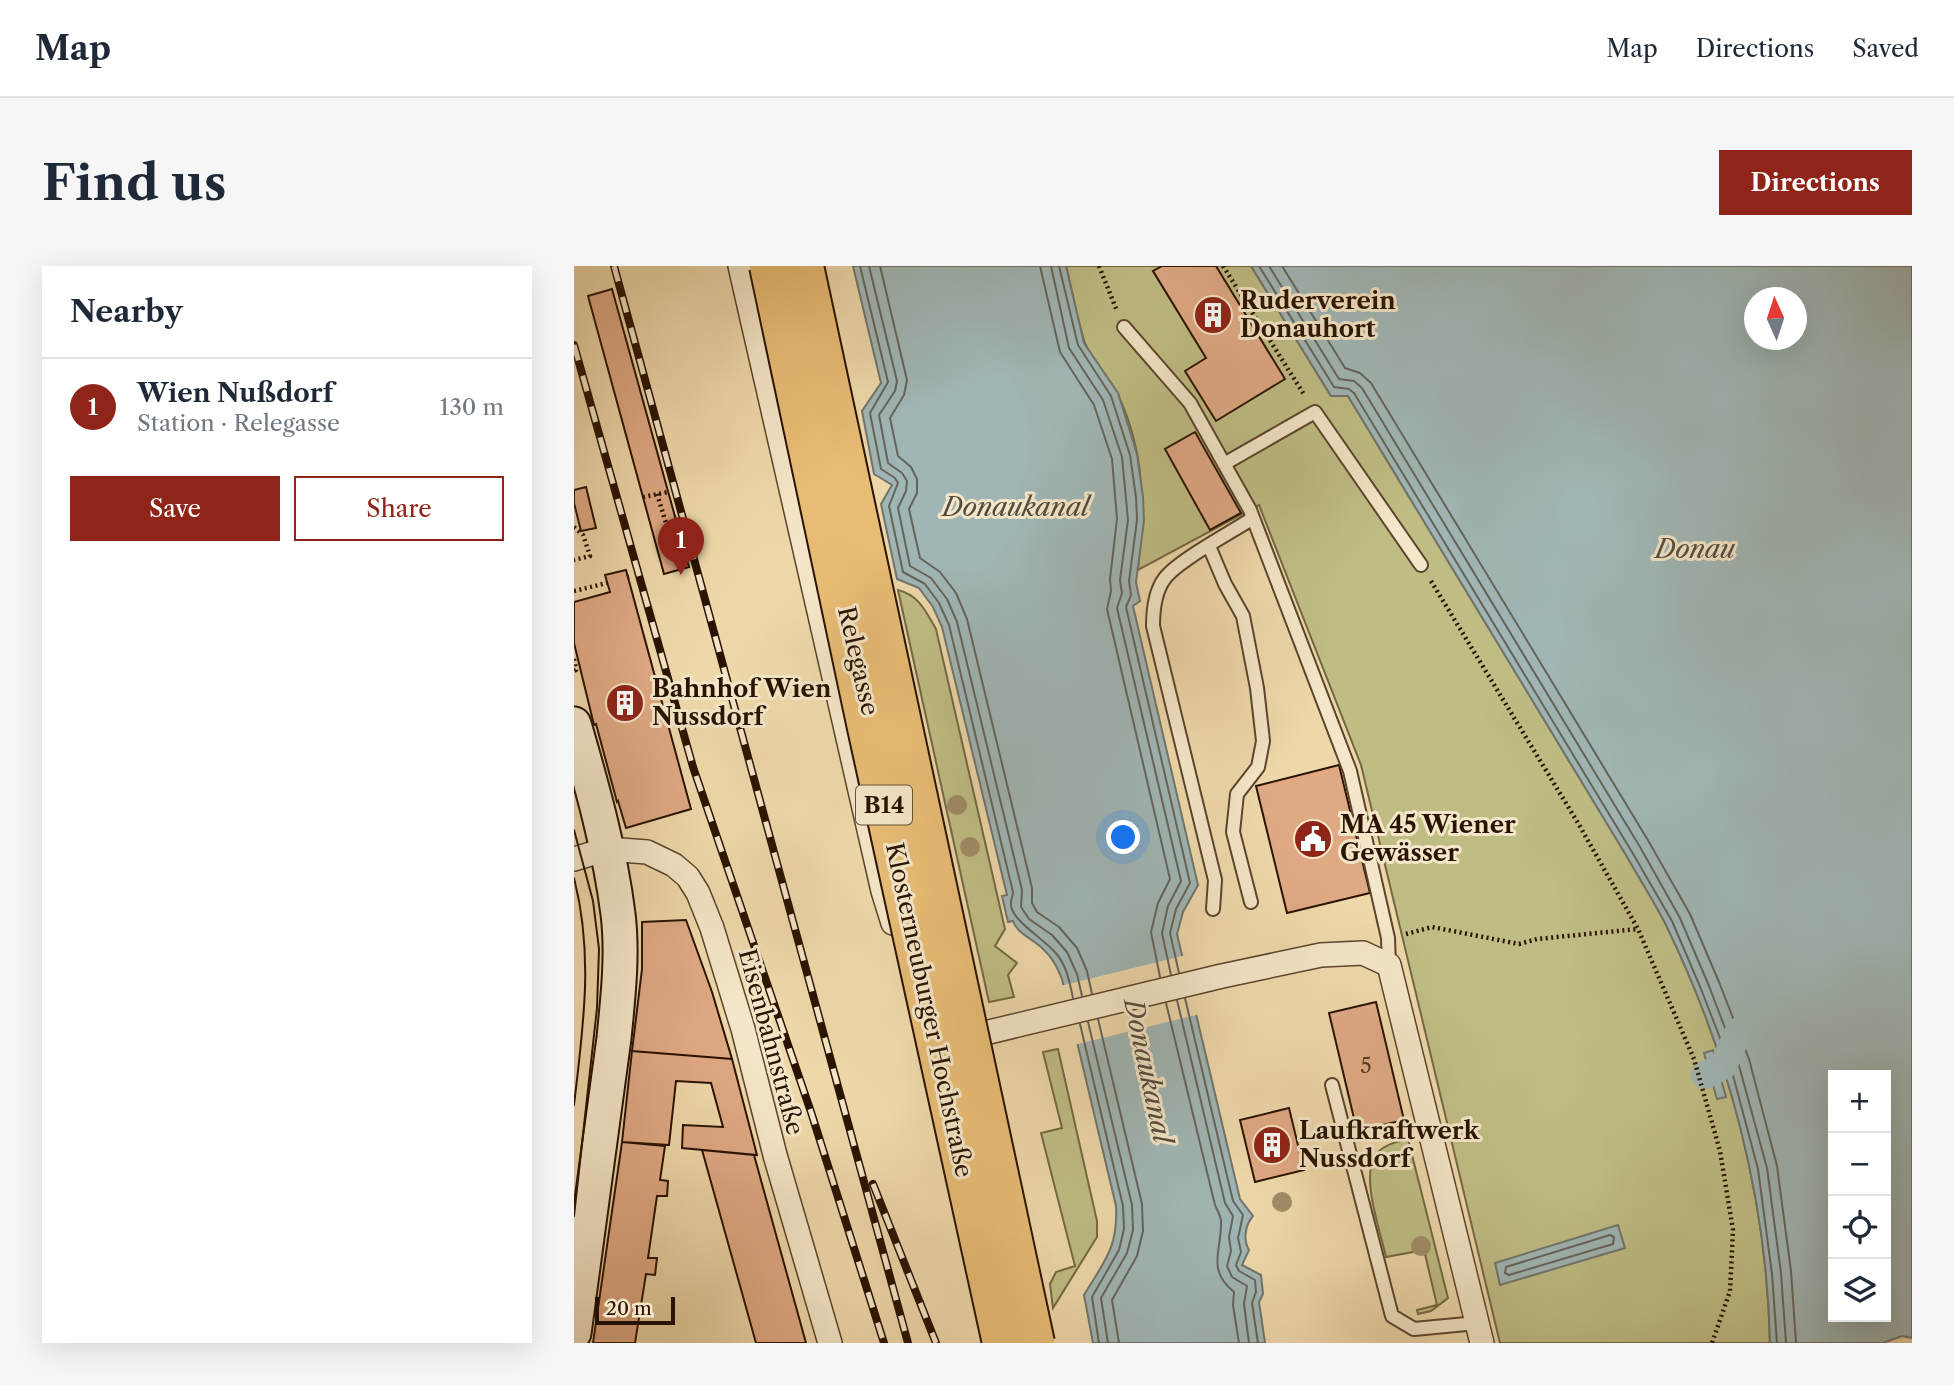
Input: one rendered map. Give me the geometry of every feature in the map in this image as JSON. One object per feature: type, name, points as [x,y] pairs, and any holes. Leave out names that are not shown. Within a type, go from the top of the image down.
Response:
[{"type":"highway","name":"Klosterneuburger Hochstraße","points":[[769,266],[869,736],[1005,1343]]},
{"type":"highway","name":"Klosterneuburger Hochstraße","points":[[804,266],[1035,1343]]},
{"type":"main road","points":[[574,724],[607,849],[618,916],[618,991],[578,1262],[574,1333]]},
{"type":"street","name":"Relegasse","points":[[740,266],[883,891],[927,1026],[948,1058]]},
{"type":"street","name":"Eisenbahnstraße","points":[[574,859],[607,849],[647,852],[674,864],[688,877],[698,893],[712,928],[743,1029],[775,1155],[830,1343]]},
{"type":"street","points":[[1005,1343],[974,1286],[943,1145],[942,1080],[948,1058],[964,1038],[1222,976],[1321,955],[1363,953],[1390,965],[1480,1333]]},
{"type":"lane","points":[[1124,327],[1190,403],[1253,518],[1350,771],[1388,938],[1390,965]]},
{"type":"lane","points":[[1224,464],[1315,412],[1421,565]]},
{"type":"lane","points":[[1213,909],[1214,880],[1153,626],[1154,607],[1164,579],[1185,561],[1253,518]]},
{"type":"lane","points":[[1209,547],[1243,616],[1264,741],[1258,766],[1237,794],[1233,832],[1251,902]]},
{"type":"lane","points":[[1332,1085],[1392,1316],[1414,1329],[1480,1333]]},
{"type":"path","points":[[1099,266],[1124,327]]},
{"type":"path","points":[[1223,266],[1315,412]]},
{"type":"path","points":[[643,497],[668,492]]},
{"type":"path","points":[[657,494],[670,536]]},
{"type":"path","points":[[574,527],[583,535],[590,556],[574,560]]},
{"type":"path","points":[[1421,565],[1578,822],[1639,929],[1694,1059],[1720,1151],[1733,1230],[1730,1291],[1712,1343]]},
{"type":"path","points":[[574,591],[607,583]]},
{"type":"path","points":[[574,659],[574,671]]},
{"type":"path","points":[[1400,936],[1432,927],[1519,944],[1537,939],[1639,929]]},
{"type":"shaded area","points":[[1066,266],[1251,266],[1331,396],[1348,396],[1626,855],[1661,916],[1688,974],[1726,1076],[1752,1181],[1767,1289],[1770,1343],[1500,1343],[1361,765],[1259,505],[1138,570],[1142,502],[1134,438],[1118,395],[1087,347]]},
{"type":"shaded area","points":[[898,590],[917,600],[936,629],[1005,929],[995,946],[1017,963],[1008,975],[1014,997],[989,1002]]},
{"type":"shaded area","points":[[1058,1049],[1097,1221],[1097,1237],[1053,1308],[1050,1284],[1056,1272],[1075,1266],[1041,1133],[1062,1128],[1043,1052]]},
{"type":"shaded area","points":[[1408,1139],[1448,1298],[1431,1311],[1418,1314],[1417,1310],[1437,1305],[1424,1250],[1386,1257],[1370,1187],[1372,1161],[1378,1152],[1388,1145]]},
{"type":"water","name":"Donaukanal","points":[[853,266],[1066,266],[1084,343],[1118,393],[1137,454],[1143,497],[1144,521],[1136,582],[1140,601],[1133,606],[1198,885],[1183,912],[1177,934],[1240,1199],[1253,1216],[1247,1228],[1246,1242],[1249,1250],[1242,1265],[1261,1275],[1263,1294],[1259,1302],[1265,1343],[1093,1343],[1084,1295],[1109,1253],[1115,1233],[1116,1206],[1062,979],[1046,952],[1022,933],[1013,921],[1008,922],[1002,896],[1007,895],[942,627],[933,607],[919,588],[897,579],[881,504],[892,485],[874,474],[862,411],[881,383]]},
{"type":"water","name":"Donau","points":[[1251,266],[1912,266],[1912,1338],[1902,1336],[1883,1343],[1770,1343],[1761,1235],[1752,1181],[1726,1076],[1688,974],[1666,925],[1626,855],[1348,396],[1331,396]]},
{"type":"water","points":[[1713,1050],[1726,1097],[1717,1099],[1704,1053]]},
{"type":"water","points":[[1618,1225],[1625,1248],[1500,1285],[1495,1263]]},
{"type":"pier","points":[[1186,955],[1200,1014],[1074,1045],[1060,986]]},
{"type":"building","name":"Ruderverein Donauhort","points":[[1162,266],[1216,266],[1285,379],[1216,421],[1185,371],[1206,358],[1153,271]]},
{"type":"building","points":[[612,289],[689,567],[664,574],[588,296]]},
{"type":"building","points":[[1195,432],[1241,513],[1210,530],[1165,449]]},
{"type":"building","points":[[586,487],[596,528],[581,531],[574,503],[574,490]]},
{"type":"building","name":"Bahnhof Wien Nussdorf","points":[[626,570],[691,809],[626,828],[596,724],[594,725],[574,643],[574,602],[610,592],[605,575]]},
{"type":"building","name":"MA 45 Wiener Gewässer","points":[[1339,765],[1370,893],[1287,913],[1256,786]]},
{"type":"building","points":[[686,920],[732,1059],[632,1051],[642,969],[642,922]]},
{"type":"building","points":[[1376,1002],[1404,1120],[1357,1131],[1329,1013]]},
{"type":"building","points":[[632,1051],[732,1059],[757,1155],[682,1148],[683,1125],[723,1127],[711,1083],[676,1081],[669,1145],[622,1142]]},
{"type":"building","name":"Laufkraftwerk Nussdorf","points":[[1289,1108],[1304,1170],[1255,1182],[1240,1120]]},
{"type":"building","points":[[622,1142],[665,1146],[660,1180],[668,1181],[667,1196],[657,1196],[648,1258],[657,1258],[655,1275],[646,1274],[635,1343],[593,1343]]},
{"type":"building","points":[[702,1150],[754,1155],[806,1343],[756,1343]]},
{"type":"waterway","points":[[1705,1075],[1723,1066],[1739,1031]]},
{"type":"tram line","points":[[574,830],[593,901],[599,949],[597,1008],[574,1216]]},
{"type":"tram line","points":[[574,878],[584,935],[585,964],[583,1019],[574,1105]]},
{"type":"railway","points":[[614,266],[908,1343]]},
{"type":"railway","points":[[574,345],[693,767],[811,1112],[884,1343]]},
{"type":"railway","points":[[873,1184],[936,1343]]},
{"type":"place","name":"Ruderverein Donauhort","points":[[1213,315]]},
{"type":"place","name":"Wien Nußdorf","points":[[681,575]]},
{"type":"place","name":"Bahnhof Wien Nussdorf","points":[[625,703]]},
{"type":"place","name":"MA 45 Wiener Gewässer","points":[[1313,839]]},
{"type":"place","name":"Laufkraftwerk Nussdorf","points":[[1272,1145]]}]
